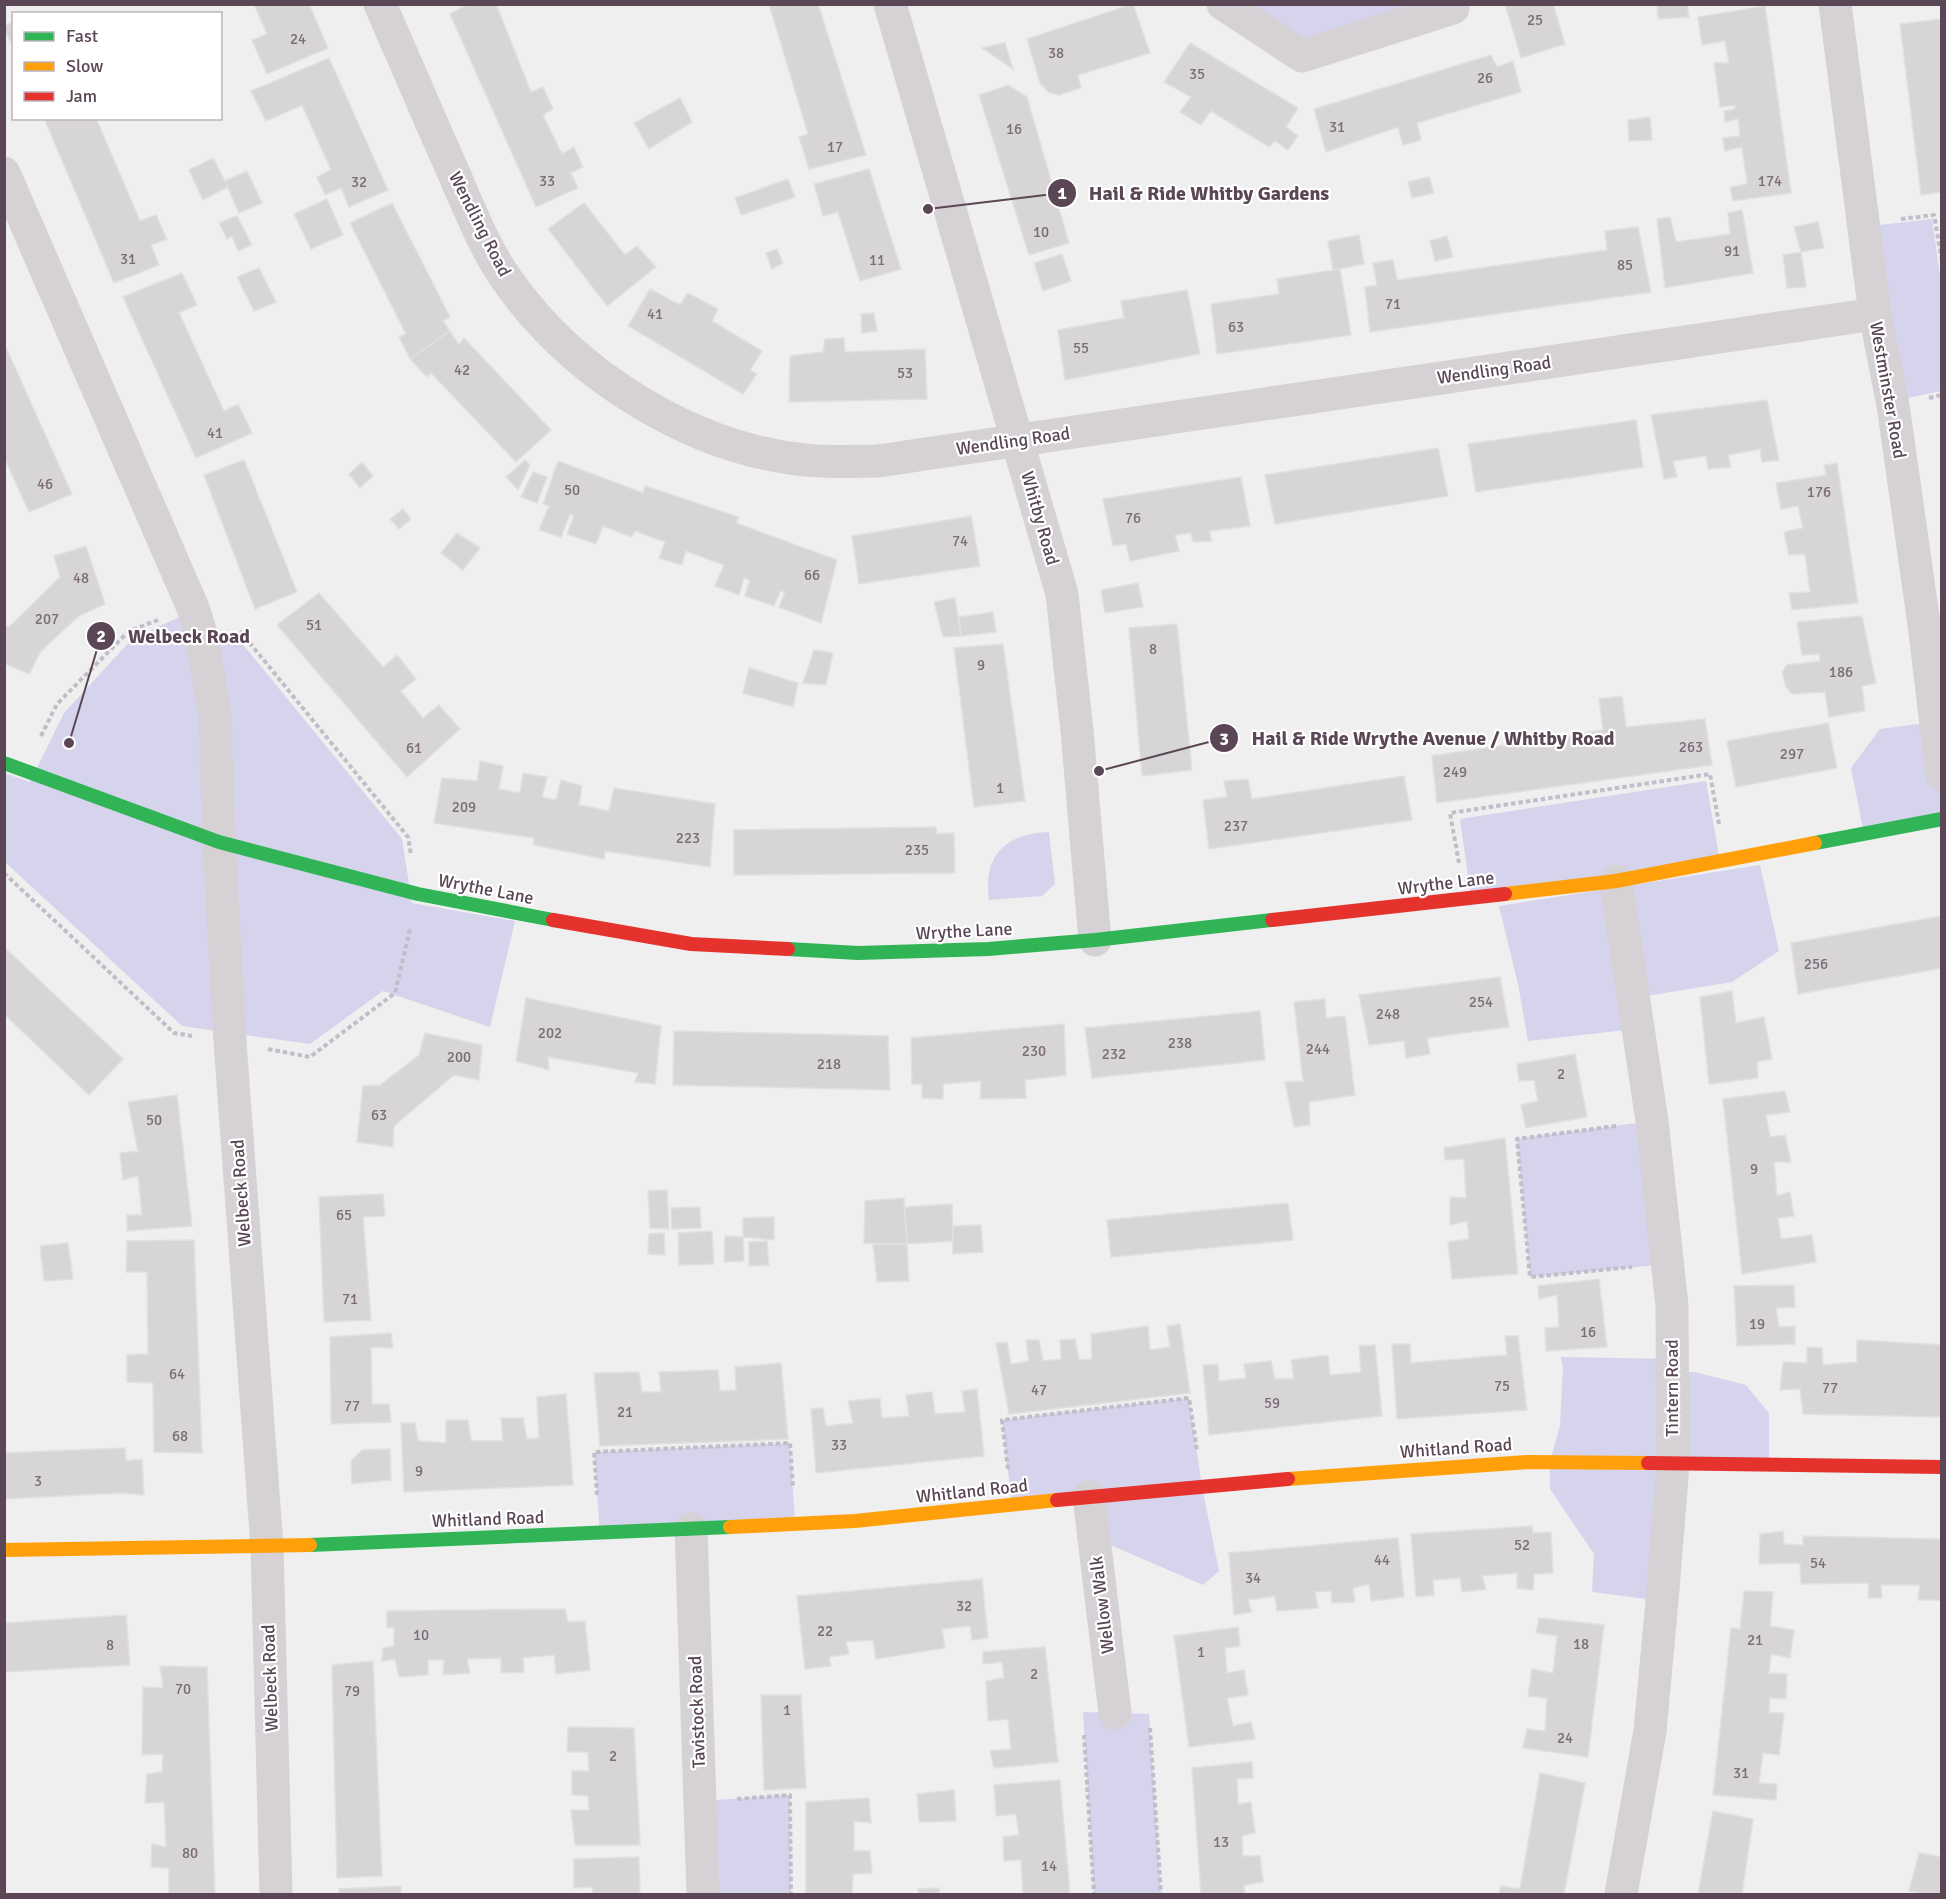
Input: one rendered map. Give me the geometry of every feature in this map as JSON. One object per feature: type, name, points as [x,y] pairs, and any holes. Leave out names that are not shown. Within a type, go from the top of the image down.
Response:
[{"type":"main road","name":"Wrythe Lane","points":[[4,764],[219,842],[418,894],[691,944],[858,953],[988,949],[1095,940],[1616,881],[1941,819]]},
{"type":"main road","name":"Whitland Road","points":[[4,1550],[267,1547],[855,1521],[1012,1504],[1354,1473],[1528,1462],[1941,1467]]},
{"type":"street","name":"Wendling Road","points":[[380,4],[478,228],[507,279],[539,321],[612,386],[659,415],[730,444],[805,460],[878,461],[1875,314]]},
{"type":"street","points":[[1222,4],[1302,56],[1453,8],[1452,4]]},
{"type":"street","name":"Westminster Road","points":[[1835,4],[1875,314],[1893,405],[1934,700],[1941,775]]},
{"type":"street","name":"Whitby Road","points":[[897,6],[1062,594],[1077,731],[1095,940]]},
{"type":"street","name":"Welbeck Road","points":[[4,173],[197,621],[215,715],[219,842],[230,1042],[267,1547],[276,1894]]},
{"type":"street","name":"Tintern Road","points":[[1616,881],[1652,1121],[1668,1264],[1672,1306],[1673,1465],[1650,1731],[1621,1894]]},
{"type":"street","name":"Wellow Walk","points":[[1089,1497],[1114,1713]]},
{"type":"street","name":"Tavistock Road","points":[[691,1529],[703,1894]]},
{"type":"path","points":[[1863,225],[1934,215],[1941,261]]},
{"type":"path","points":[[25,771],[57,704],[129,631],[197,621],[238,629],[408,837],[418,894]]},
{"type":"path","points":[[1466,899],[1450,813],[1710,774],[1725,861]]},
{"type":"path","points":[[1652,1121],[1517,1139],[1530,1277],[1668,1264]]},
{"type":"path","points":[[1012,1504],[1002,1420],[1189,1398],[1202,1487]]},
{"type":"path","points":[[600,1533],[594,1452],[628,1450],[790,1443],[795,1524]]},
{"type":"path","points":[[1094,1894],[1083,1712],[1149,1714],[1161,1894]]},
{"type":"path","points":[[700,1801],[790,1795],[791,1894]]},
{"type":"shaded area","points":[[1452,4],[1302,56],[1223,5]]},
{"type":"shaded area","points":[[1932,219],[1941,283],[1941,391],[1898,400],[1871,226]]},
{"type":"shaded area","points":[[188,613],[194,639],[236,636],[402,839],[412,903],[515,921],[490,1027],[383,991],[310,1044],[182,1026],[5,862],[4,773],[30,782],[64,713],[132,639]]},
{"type":"shaded area","points":[[1941,721],[1941,812],[1863,829],[1851,768],[1880,729]]},
{"type":"shaded area","points":[[1706,781],[1719,856],[1471,898],[1460,819]]},
{"type":"shaded area","points":[[1049,832],[1055,884],[1042,896],[989,900],[990,871],[1000,850],[1020,837]]},
{"type":"shaded area","points":[[1760,865],[1779,951],[1732,982],[1622,1000],[1626,1030],[1528,1041],[1518,984],[1499,906]]},
{"type":"shaded area","points":[[1652,1121],[1668,1264],[1530,1277],[1517,1139]]},
{"type":"shaded area","points":[[1561,1357],[1672,1359],[1673,1374],[1694,1372],[1746,1385],[1769,1413],[1769,1464],[1673,1465],[1662,1601],[1592,1592],[1594,1554],[1550,1489],[1550,1462],[1560,1425],[1563,1368]]},
{"type":"shaded area","points":[[1189,1398],[1202,1487],[1219,1571],[1203,1585],[1094,1538],[1089,1497],[1012,1505],[1002,1420]]},
{"type":"shaded area","points":[[790,1443],[795,1524],[600,1533],[594,1452]]},
{"type":"shaded area","points":[[1083,1712],[1149,1714],[1161,1894],[1094,1894]]},
{"type":"shaded area","points":[[790,1795],[791,1894],[703,1894],[700,1801]]},
{"type":"building","points":[[254,4],[309,4],[328,48],[267,74],[252,40],[267,34]]},
{"type":"building","points":[[468,4],[496,4],[531,92],[543,87],[553,109],[543,115],[562,154],[574,147],[583,167],[571,173],[578,188],[536,207],[450,14]]},
{"type":"building","points":[[769,4],[818,4],[866,155],[809,169],[799,137],[808,134]]},
{"type":"building","points":[[1133,4],[1150,53],[1078,75],[1081,88],[1059,95],[1048,92],[1040,83],[1027,39]]},
{"type":"building","points":[[1505,4],[1553,4],[1565,44],[1521,58]]},
{"type":"building","points":[[1657,4],[1687,4],[1689,17],[1658,19]]},
{"type":"building","points":[[1765,6],[1791,193],[1733,201],[1730,187],[1747,184],[1742,147],[1725,151],[1723,138],[1740,136],[1738,119],[1725,122],[1724,111],[1735,109],[1735,105],[1720,107],[1714,63],[1729,63],[1725,41],[1702,45],[1698,17]]},
{"type":"building","points":[[1942,19],[1942,192],[1921,195],[1900,24]]},
{"type":"building","points":[[12,23],[12,45],[4,28]]},
{"type":"building","points":[[1005,43],[1013,69],[982,48]]},
{"type":"building","points":[[1190,43],[1298,108],[1286,127],[1298,136],[1288,150],[1275,141],[1269,147],[1211,111],[1201,125],[1180,112],[1191,97],[1164,82]]},
{"type":"building","points":[[1491,55],[1497,67],[1513,61],[1521,92],[1417,123],[1421,140],[1403,145],[1398,127],[1326,152],[1314,109]]},
{"type":"building","points":[[329,58],[388,190],[349,207],[341,188],[325,195],[317,177],[331,170],[302,105],[266,121],[251,91]]},
{"type":"building","points":[[1008,85],[1027,97],[1069,243],[1029,255],[979,95]]},
{"type":"building","points":[[680,98],[692,122],[649,149],[634,123]]},
{"type":"building","points":[[1650,117],[1652,140],[1629,141],[1628,120]]},
{"type":"building","points":[[45,120],[97,120],[140,221],[156,215],[167,239],[151,245],[159,265],[114,283]]},
{"type":"building","points":[[213,158],[228,187],[203,200],[189,170]]},
{"type":"building","points":[[869,169],[901,269],[860,281],[838,212],[823,216],[814,184]]},
{"type":"building","points":[[247,171],[262,203],[239,213],[225,181]]},
{"type":"building","points":[[1429,177],[1434,193],[1412,198],[1408,182]]},
{"type":"building","points":[[788,179],[795,197],[741,215],[735,198]]},
{"type":"building","points":[[327,199],[343,235],[311,249],[294,214]]},
{"type":"building","points":[[392,203],[450,317],[443,321],[450,331],[410,359],[399,337],[406,334],[350,223]]},
{"type":"building","points":[[584,203],[625,255],[637,246],[656,267],[607,306],[548,229]]},
{"type":"building","points":[[1742,210],[1753,273],[1665,288],[1657,219],[1670,217],[1676,242],[1730,234],[1728,213]]},
{"type":"building","points":[[237,216],[252,245],[238,251],[232,236],[227,239],[219,223]]},
{"type":"building","points":[[1818,222],[1824,248],[1801,252],[1794,227]]},
{"type":"building","points":[[1638,227],[1651,292],[1370,332],[1365,287],[1377,285],[1373,263],[1393,260],[1397,280],[1607,250],[1605,231]]},
{"type":"building","points":[[1359,235],[1364,264],[1333,270],[1328,241]]},
{"type":"building","points":[[1447,236],[1453,257],[1435,261],[1430,241]]},
{"type":"building","points":[[777,249],[783,263],[772,269],[766,253]]},
{"type":"building","points":[[1801,252],[1806,287],[1787,288],[1783,255]]},
{"type":"building","points":[[1062,254],[1071,281],[1043,291],[1034,263]]},
{"type":"building","points":[[259,268],[276,302],[254,311],[237,277]]},
{"type":"building","points":[[1340,269],[1351,335],[1217,354],[1211,304],[1279,294],[1277,279]]},
{"type":"building","points":[[182,273],[197,305],[179,313],[224,411],[238,404],[252,433],[196,458],[123,297]]},
{"type":"building","points":[[650,289],[680,305],[688,293],[718,309],[712,321],[762,351],[750,370],[757,374],[743,394],[628,326]]},
{"type":"building","points":[[1187,290],[1200,354],[1065,380],[1058,330],[1124,318],[1121,301]]},
{"type":"building","points":[[874,313],[877,331],[862,333],[861,314]]},
{"type":"building","points":[[450,331],[459,345],[464,338],[551,430],[516,462],[431,373],[427,377],[410,359]]},
{"type":"building","points":[[844,338],[845,352],[925,349],[927,399],[789,402],[790,356],[823,352],[825,339]]},
{"type":"building","points":[[4,343],[72,494],[29,512],[4,457]]},
{"type":"building","points":[[1767,400],[1779,460],[1762,462],[1760,449],[1728,455],[1731,467],[1708,469],[1706,456],[1673,461],[1677,477],[1664,479],[1651,415]]},
{"type":"building","points":[[1636,420],[1643,467],[1476,492],[1468,444]]},
{"type":"building","points":[[1438,448],[1448,496],[1275,524],[1265,475]]},
{"type":"building","points":[[244,460],[297,592],[255,609],[204,475]]},
{"type":"building","points":[[525,460],[530,465],[518,490],[506,477]]},
{"type":"building","points":[[558,461],[643,493],[645,486],[739,517],[736,523],[837,560],[821,623],[779,607],[785,592],[780,591],[774,606],[745,596],[750,580],[744,578],[739,595],[715,586],[724,565],[686,551],[682,565],[659,558],[665,542],[635,531],[632,537],[603,526],[596,544],[567,534],[574,516],[570,514],[561,537],[539,530],[549,506],[543,504]]},
{"type":"building","points":[[362,462],[373,476],[360,488],[349,474]]},
{"type":"building","points":[[1837,463],[1858,603],[1792,610],[1789,593],[1810,592],[1805,554],[1789,555],[1784,532],[1803,528],[1798,506],[1781,509],[1776,483],[1826,475],[1824,465]]},
{"type":"building","points":[[533,472],[547,477],[537,503],[521,497]]},
{"type":"building","points":[[1241,477],[1250,526],[1209,531],[1212,541],[1193,542],[1191,533],[1175,535],[1179,551],[1130,561],[1126,544],[1113,546],[1103,499]]},
{"type":"building","points":[[403,509],[411,519],[399,529],[390,519]]},
{"type":"building","points":[[971,516],[980,566],[859,584],[852,536]]},
{"type":"building","points":[[457,533],[480,548],[463,570],[441,553]]},
{"type":"building","points":[[86,546],[105,604],[79,616],[41,651],[29,674],[4,663],[4,625],[9,627],[60,577],[54,556]]},
{"type":"building","points":[[1138,583],[1143,607],[1105,613],[1101,590]]},
{"type":"building","points":[[319,593],[383,667],[397,655],[416,679],[401,691],[423,718],[439,705],[460,729],[407,777],[277,625]]},
{"type":"building","points":[[955,598],[961,636],[943,637],[934,602]]},
{"type":"building","points":[[993,612],[996,632],[961,636],[959,617]]},
{"type":"building","points":[[1862,616],[1876,683],[1862,686],[1865,711],[1829,717],[1825,692],[1792,694],[1786,687],[1782,672],[1787,665],[1820,661],[1819,654],[1802,655],[1797,622]]},
{"type":"building","points":[[1177,624],[1192,770],[1142,776],[1129,628]]},
{"type":"building","points":[[1003,644],[1025,801],[974,807],[954,648]]},
{"type":"building","points":[[814,650],[833,653],[826,685],[803,683]]},
{"type":"building","points":[[749,668],[798,683],[793,707],[743,693]]},
{"type":"building","points":[[1622,696],[1626,727],[1705,719],[1712,765],[1437,803],[1432,756],[1603,730],[1599,699]]},
{"type":"building","points":[[1828,723],[1837,768],[1736,787],[1727,741]]},
{"type":"building","points":[[480,761],[503,766],[499,789],[520,793],[523,773],[547,777],[542,797],[556,800],[561,780],[582,786],[579,805],[609,811],[614,788],[715,804],[710,867],[605,851],[604,859],[534,845],[534,838],[434,823],[442,778],[477,781]]},
{"type":"building","points":[[1404,776],[1412,820],[1209,849],[1203,800],[1227,797],[1224,781],[1248,779],[1252,799]]},
{"type":"building","points":[[936,827],[937,834],[954,833],[955,873],[734,875],[734,830]]},
{"type":"building","points":[[1942,916],[1942,968],[1798,994],[1791,943]]},
{"type":"building","points":[[4,947],[123,1059],[89,1095],[4,1014]]},
{"type":"building","points":[[1500,977],[1509,1027],[1427,1038],[1430,1054],[1406,1058],[1404,1041],[1369,1045],[1359,995]]},
{"type":"building","points":[[1732,991],[1736,1023],[1764,1017],[1772,1059],[1757,1062],[1758,1078],[1709,1084],[1700,997]]},
{"type":"building","points":[[526,998],[661,1026],[655,1084],[635,1082],[638,1073],[548,1057],[549,1070],[516,1061]]},
{"type":"building","points":[[1325,999],[1326,1018],[1345,1016],[1355,1095],[1309,1102],[1310,1125],[1294,1127],[1285,1082],[1303,1081],[1294,1002]]},
{"type":"building","points":[[1260,1011],[1265,1060],[1092,1078],[1085,1028]]},
{"type":"building","points":[[1064,1024],[1066,1075],[1025,1080],[1026,1098],[980,1099],[981,1081],[943,1084],[943,1099],[922,1098],[922,1084],[912,1084],[911,1038]]},
{"type":"building","points":[[674,1031],[888,1036],[890,1090],[673,1085]]},
{"type":"building","points":[[425,1033],[482,1045],[479,1080],[454,1075],[394,1126],[393,1147],[357,1142],[363,1086],[380,1085],[419,1055]]},
{"type":"building","points":[[1575,1054],[1587,1117],[1526,1128],[1521,1105],[1538,1101],[1534,1080],[1519,1081],[1517,1064]]},
{"type":"building","points":[[1785,1091],[1790,1112],[1766,1115],[1770,1137],[1785,1135],[1791,1162],[1774,1162],[1777,1196],[1790,1192],[1794,1216],[1778,1218],[1781,1239],[1812,1235],[1816,1262],[1742,1274],[1723,1099]]},
{"type":"building","points":[[177,1095],[192,1226],[127,1231],[127,1215],[142,1215],[138,1176],[123,1180],[120,1153],[138,1151],[128,1102]]},
{"type":"building","points":[[1505,1138],[1518,1274],[1452,1279],[1448,1242],[1469,1239],[1467,1221],[1450,1225],[1450,1197],[1466,1198],[1464,1159],[1445,1160],[1444,1148]]},
{"type":"building","points":[[667,1190],[669,1229],[650,1228],[648,1191]]},
{"type":"building","points":[[383,1194],[385,1216],[363,1217],[371,1320],[324,1322],[319,1197]]},
{"type":"building","points":[[904,1198],[907,1244],[864,1243],[865,1201]]},
{"type":"building","points":[[1288,1203],[1293,1240],[1111,1257],[1107,1220]]},
{"type":"building","points":[[952,1204],[953,1241],[907,1244],[904,1207]]},
{"type":"building","points":[[700,1207],[701,1228],[672,1229],[671,1208]]},
{"type":"building","points":[[774,1217],[774,1240],[743,1237],[743,1218]]},
{"type":"building","points":[[981,1225],[983,1252],[953,1254],[953,1226]]},
{"type":"building","points":[[712,1231],[714,1264],[679,1265],[678,1233]]},
{"type":"building","points":[[664,1233],[665,1255],[648,1254],[649,1234]]},
{"type":"building","points":[[725,1236],[743,1237],[744,1261],[724,1262]]},
{"type":"building","points":[[194,1240],[202,1453],[154,1452],[153,1383],[127,1382],[127,1355],[148,1354],[147,1272],[126,1272],[127,1241]]},
{"type":"building","points":[[767,1241],[769,1265],[749,1266],[749,1242]]},
{"type":"building","points":[[68,1243],[73,1279],[44,1281],[40,1246]]},
{"type":"building","points":[[873,1244],[907,1244],[909,1281],[877,1282]]},
{"type":"building","points":[[1599,1279],[1607,1347],[1546,1351],[1545,1328],[1559,1327],[1557,1295],[1539,1299],[1538,1286]]},
{"type":"building","points":[[1794,1285],[1795,1307],[1776,1308],[1779,1327],[1795,1326],[1795,1344],[1737,1346],[1734,1286]]},
{"type":"building","points":[[1180,1324],[1190,1393],[1009,1414],[996,1343],[1007,1342],[1011,1364],[1029,1361],[1026,1340],[1039,1340],[1043,1361],[1061,1359],[1060,1340],[1075,1339],[1079,1360],[1092,1359],[1091,1334],[1148,1326],[1150,1350],[1170,1347],[1167,1326]]},
{"type":"building","points":[[391,1333],[393,1348],[371,1347],[372,1404],[389,1404],[391,1422],[331,1424],[330,1337]]},
{"type":"building","points":[[1505,1336],[1518,1336],[1527,1410],[1397,1419],[1392,1344],[1410,1344],[1411,1363],[1507,1355]]},
{"type":"building","points":[[1857,1340],[1942,1345],[1942,1417],[1803,1414],[1800,1389],[1780,1390],[1783,1362],[1807,1363],[1807,1347],[1822,1348],[1823,1365],[1857,1362]]},
{"type":"building","points":[[1375,1345],[1382,1416],[1209,1435],[1203,1365],[1218,1364],[1219,1381],[1246,1378],[1244,1364],[1271,1361],[1275,1379],[1294,1379],[1291,1360],[1328,1355],[1330,1375],[1361,1372],[1359,1346]]},
{"type":"building","points":[[781,1363],[788,1439],[600,1446],[594,1373],[639,1372],[642,1392],[661,1392],[659,1372],[718,1370],[720,1391],[736,1390],[735,1367]]},
{"type":"building","points":[[977,1389],[984,1456],[816,1473],[811,1409],[823,1408],[826,1426],[853,1423],[848,1401],[880,1398],[882,1418],[909,1416],[906,1395],[932,1392],[935,1414],[965,1412],[962,1391]]},
{"type":"building","points":[[566,1394],[573,1485],[404,1492],[401,1423],[415,1423],[418,1441],[446,1443],[446,1420],[468,1420],[471,1441],[503,1441],[501,1418],[523,1418],[527,1439],[539,1438],[537,1397]]},
{"type":"building","points":[[125,1448],[126,1461],[142,1459],[144,1495],[121,1493],[4,1499],[4,1453]]},
{"type":"building","points":[[390,1449],[391,1480],[352,1484],[351,1461],[362,1450]]},
{"type":"building","points":[[1532,1526],[1533,1533],[1551,1532],[1553,1573],[1534,1574],[1533,1590],[1517,1588],[1517,1573],[1482,1576],[1486,1589],[1462,1592],[1460,1578],[1433,1580],[1434,1595],[1416,1597],[1411,1534]]},
{"type":"building","points":[[1783,1531],[1784,1544],[1803,1545],[1803,1536],[1942,1539],[1942,1600],[1918,1600],[1920,1585],[1881,1585],[1882,1598],[1868,1598],[1869,1583],[1801,1584],[1800,1563],[1759,1564],[1760,1534]]},
{"type":"building","points":[[1398,1538],[1404,1597],[1371,1601],[1369,1584],[1353,1588],[1355,1602],[1332,1603],[1331,1591],[1315,1592],[1318,1608],[1277,1611],[1275,1596],[1248,1600],[1252,1612],[1234,1615],[1229,1553]]},
{"type":"building","points":[[982,1579],[988,1638],[972,1640],[970,1626],[942,1629],[945,1648],[876,1659],[873,1640],[846,1642],[849,1654],[829,1657],[831,1666],[805,1669],[797,1596]]},
{"type":"building","points":[[1744,1591],[1773,1592],[1770,1626],[1794,1630],[1790,1658],[1771,1654],[1769,1673],[1787,1674],[1786,1699],[1770,1698],[1769,1713],[1784,1713],[1779,1755],[1763,1753],[1759,1783],[1777,1784],[1776,1800],[1713,1795],[1731,1628],[1740,1629]]},
{"type":"building","points":[[565,1609],[568,1622],[585,1621],[590,1670],[556,1674],[554,1655],[523,1658],[524,1672],[501,1673],[501,1658],[467,1659],[470,1673],[443,1675],[444,1660],[428,1660],[428,1675],[399,1677],[395,1659],[382,1661],[383,1648],[394,1646],[394,1627],[387,1628],[387,1611]]},
{"type":"building","points":[[126,1615],[130,1665],[4,1672],[4,1623]]},
{"type":"building","points":[[1539,1618],[1604,1625],[1588,1757],[1523,1748],[1527,1729],[1545,1731],[1547,1698],[1528,1696],[1532,1669],[1553,1673],[1557,1636],[1536,1633]]},
{"type":"building","points":[[1238,1627],[1240,1646],[1225,1648],[1227,1673],[1244,1670],[1248,1695],[1227,1698],[1233,1726],[1251,1722],[1255,1739],[1189,1747],[1174,1636]]},
{"type":"building","points":[[1045,1647],[1058,1762],[994,1768],[990,1751],[1011,1749],[1008,1719],[988,1721],[986,1681],[1004,1678],[1002,1662],[983,1664],[983,1652]]},
{"type":"building","points":[[373,1661],[382,1876],[337,1878],[332,1665]]},
{"type":"building","points":[[160,1666],[207,1667],[215,1894],[169,1894],[169,1868],[151,1867],[152,1844],[166,1847],[164,1802],[145,1803],[147,1774],[162,1772],[163,1754],[142,1755],[143,1687],[163,1688]]},
{"type":"building","points":[[761,1695],[801,1695],[806,1788],[764,1790]]},
{"type":"building","points":[[568,1727],[634,1728],[640,1845],[575,1845],[571,1810],[589,1810],[588,1796],[572,1795],[572,1771],[589,1771],[588,1752],[567,1752]]},
{"type":"building","points":[[1252,1762],[1253,1778],[1237,1779],[1238,1804],[1251,1802],[1255,1833],[1242,1836],[1243,1856],[1260,1856],[1263,1882],[1244,1885],[1245,1894],[1201,1894],[1192,1768]]},
{"type":"building","points":[[1540,1773],[1585,1783],[1564,1894],[1499,1894],[1501,1886],[1520,1889]]},
{"type":"building","points":[[1060,1780],[1070,1894],[1023,1894],[1021,1860],[1004,1861],[1003,1837],[1019,1835],[1016,1814],[996,1816],[994,1785]]},
{"type":"building","points":[[954,1790],[956,1821],[919,1822],[917,1794]]},
{"type":"building","points":[[869,1798],[871,1823],[854,1821],[854,1851],[870,1851],[872,1873],[853,1874],[852,1894],[806,1894],[806,1802]]},
{"type":"building","points":[[1713,1811],[1753,1819],[1742,1894],[1698,1894]]},
{"type":"building","points":[[1919,1853],[1942,1857],[1942,1894],[1909,1891]]},
{"type":"building","points":[[639,1857],[640,1894],[593,1894],[592,1887],[574,1888],[574,1859]]},
{"type":"building","points":[[401,1886],[401,1894],[339,1894],[339,1889]]},
{"type":"building","points":[[939,1888],[939,1894],[919,1894],[918,1889]]},
{"type":"traffic: fast","points":[[4,763],[219,842],[418,894],[553,920]]},
{"type":"traffic: fast","points":[[1815,843],[1942,819]]},
{"type":"traffic: fast","points":[[788,949],[858,953],[988,949],[1095,940],[1272,920]]},
{"type":"traffic: fast","points":[[310,1545],[730,1527]]},
{"type":"traffic: slow","points":[[1505,894],[1616,881],[1815,843]]},
{"type":"traffic: slow","points":[[1288,1479],[1528,1462],[1648,1463]]},
{"type":"traffic: slow","points":[[730,1527],[855,1521],[1057,1500]]},
{"type":"traffic: slow","points":[[4,1550],[310,1545]]},
{"type":"traffic: jam","points":[[1272,920],[1505,894]]},
{"type":"traffic: jam","points":[[553,920],[691,944],[788,949]]},
{"type":"traffic: jam","points":[[1648,1463],[1942,1467]]},
{"type":"traffic: jam","points":[[1057,1500],[1288,1479]]},
{"type":"place","name":"Hail & Ride Whitby Gardens","points":[[928,209]]},
{"type":"place","name":"Welbeck Road","points":[[69,743]]},
{"type":"place","name":"Hail & Ride Wrythe Avenue / Whitby Road","points":[[1099,771]]}]
